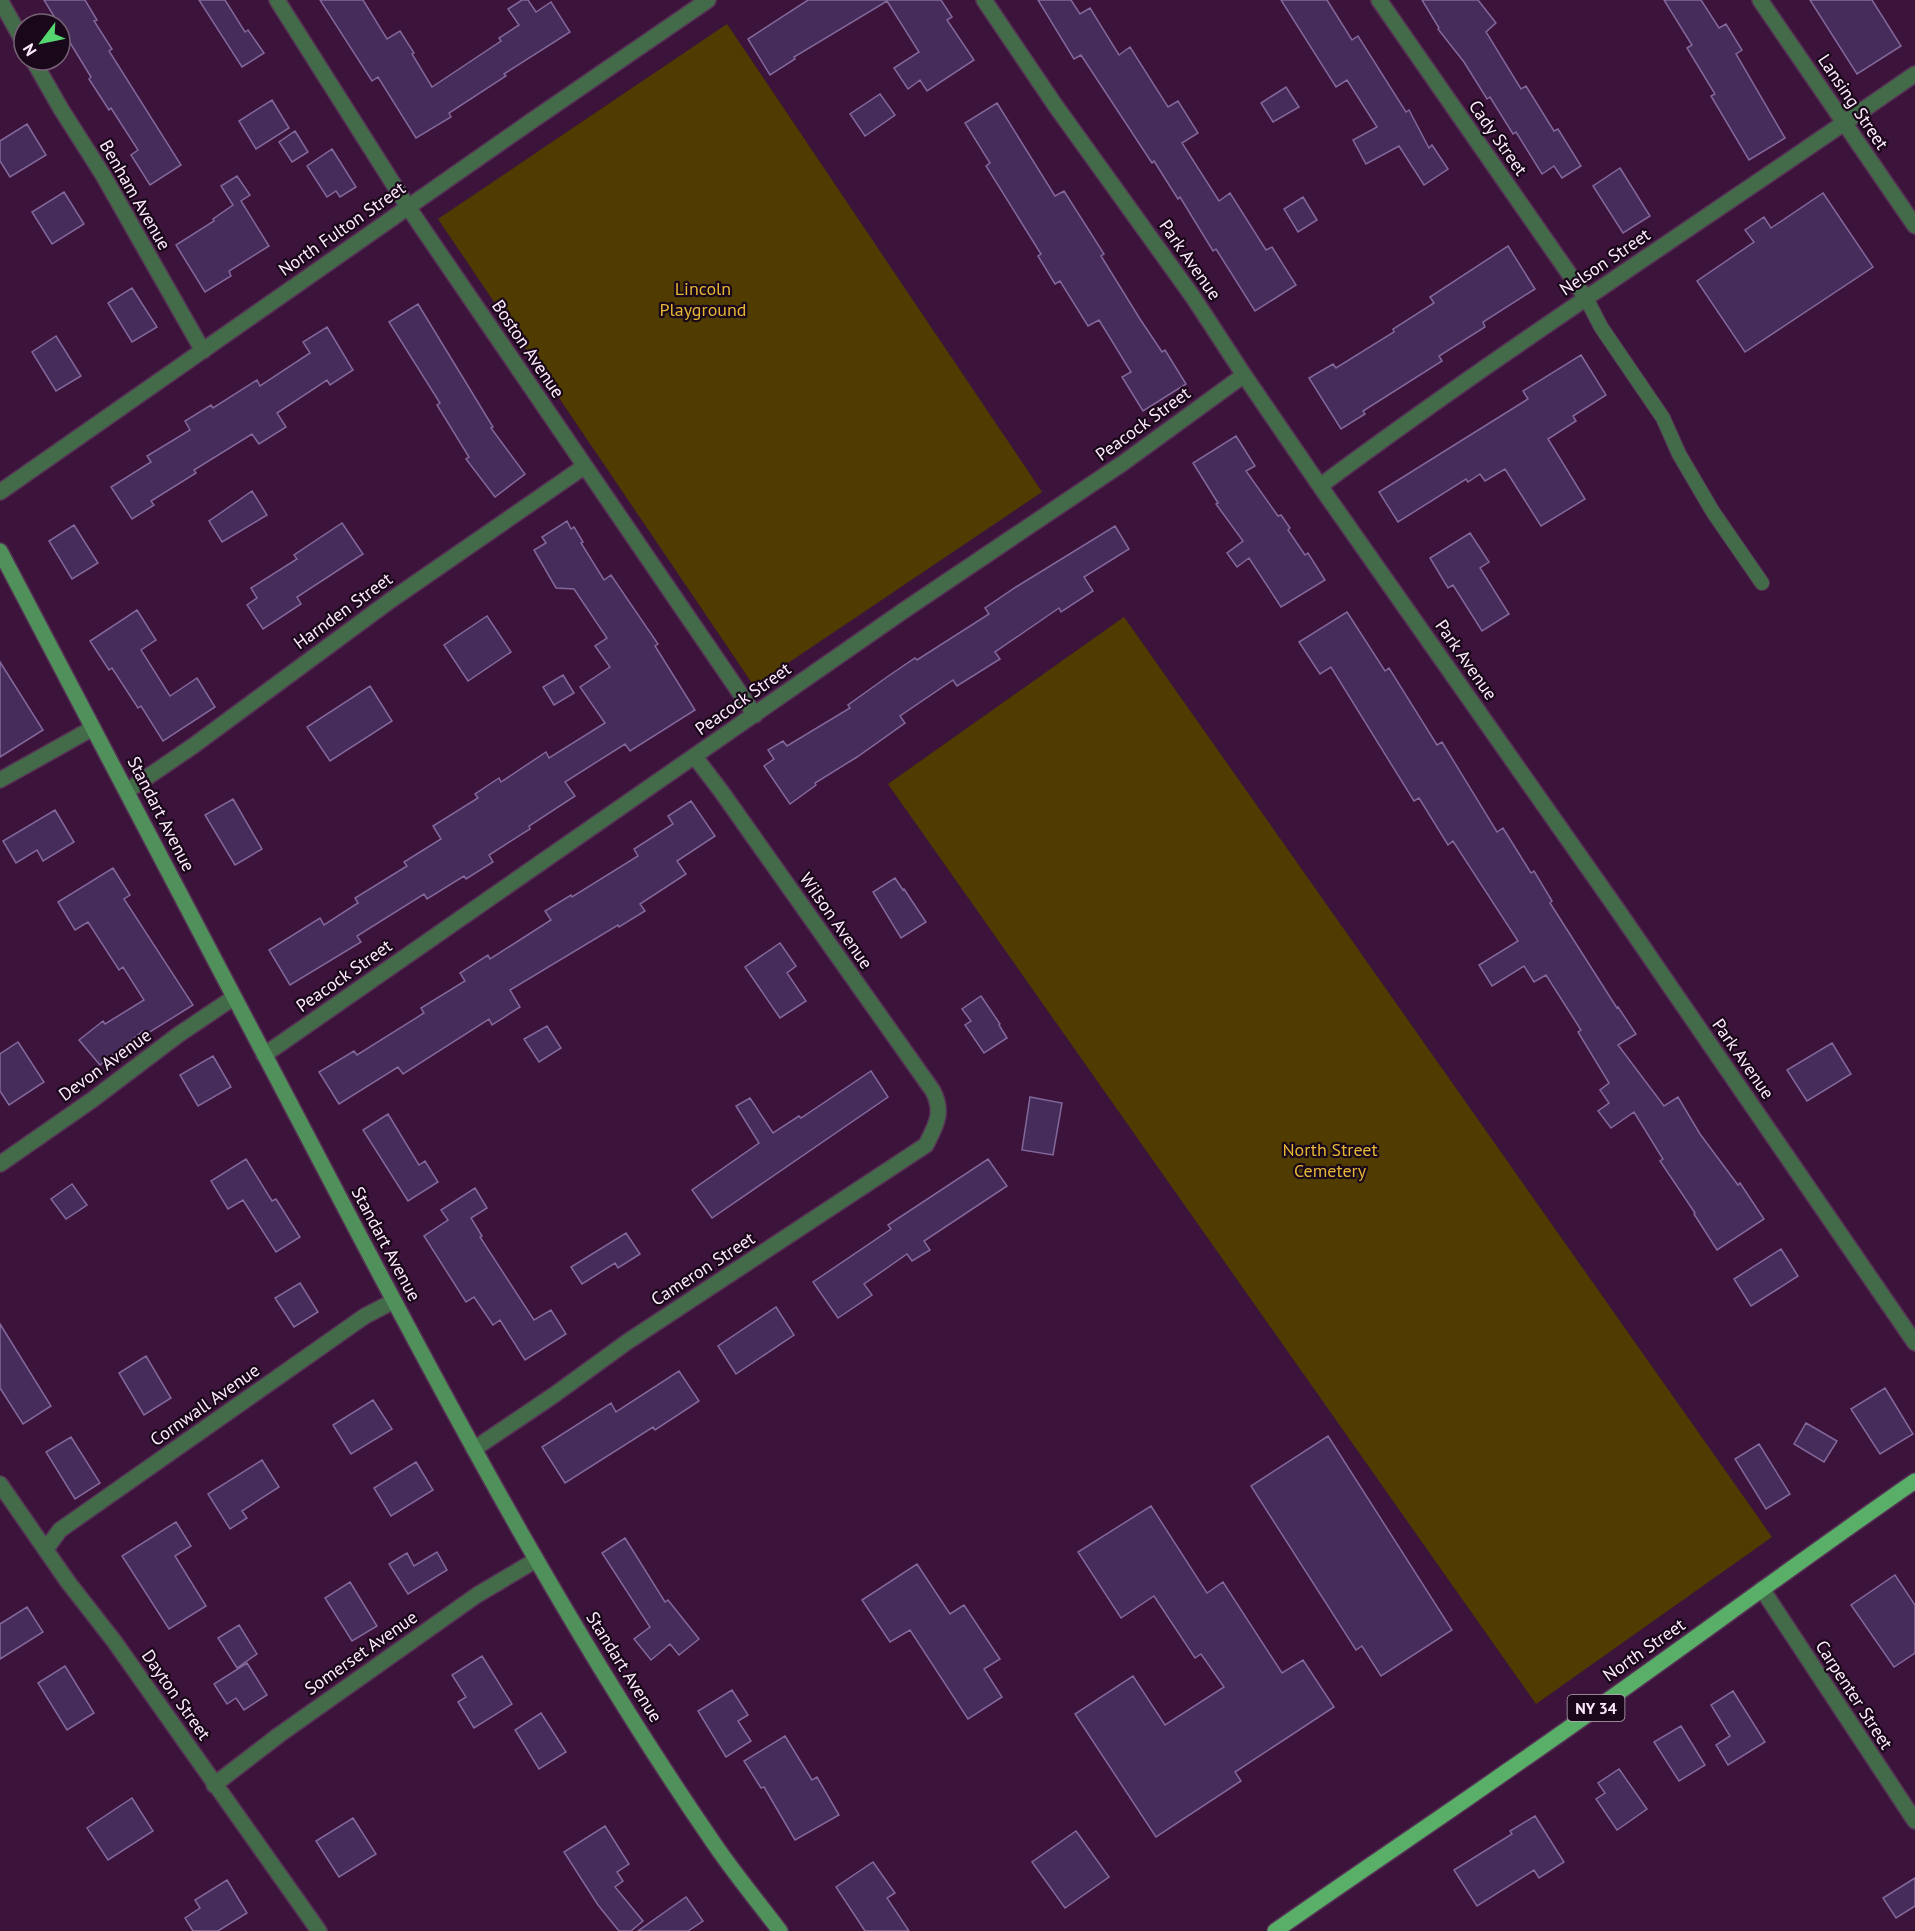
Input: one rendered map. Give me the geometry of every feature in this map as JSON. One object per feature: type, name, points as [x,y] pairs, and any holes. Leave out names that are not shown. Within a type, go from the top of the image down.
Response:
[{"type":"main road","name":"North Street","points":[[1275,1931],[1516,1765],[1915,1481]]},
{"type":"street","name":"Boston Avenue","points":[[277,0],[408,207],[755,715]]},
{"type":"street","name":"North Fulton Street","points":[[0,492],[708,0]]},
{"type":"street","name":"Park Avenue","points":[[984,0],[1081,142],[1193,297],[1320,486],[1619,912],[1915,1343]]},
{"type":"street","name":"Cady Street","points":[[1379,0],[1586,298]]},
{"type":"street","name":"Lansing Street","points":[[1760,0],[1915,226]]},
{"type":"street","points":[[3,3],[12,20]]},
{"type":"street","name":"Benham Avenue","points":[[40,72],[103,175],[202,351]]},
{"type":"street","name":"Nelson Street","points":[[1320,486],[1586,298],[1915,74]]},
{"type":"street","name":"Peacock Street","points":[[264,1055],[906,609],[1123,463],[1244,375]]},
{"type":"street","name":"Harnden Street","points":[[127,791],[193,746],[391,600],[585,466]]},
{"type":"street","name":"Standart Avenue","points":[[0,551],[233,998],[394,1301],[536,1560],[621,1702],[715,1845],[780,1931]]},
{"type":"street","points":[[0,780],[93,728]]},
{"type":"street","name":"Wilson Avenue","points":[[695,757],[933,1091],[940,1112]]},
{"type":"street","name":"Devon Avenue","points":[[0,1164],[233,998]]},
{"type":"street","name":"Cameron Street","points":[[474,1449],[627,1342],[926,1145],[940,1112]]},
{"type":"street","name":"Cornwall Avenue","points":[[46,1549],[52,1539],[70,1524],[365,1316],[394,1301]]},
{"type":"street","name":"Dayton Street","points":[[0,1484],[319,1931]]},
{"type":"street","name":"Somerset Avenue","points":[[214,1785],[279,1735],[477,1595],[536,1560]]},
{"type":"street","name":"Carpenter Street","points":[[1762,1589],[1915,1821]]},
{"type":"lane","points":[[1586,298],[1601,327],[1663,418],[1679,454],[1713,512],[1762,583]]},
{"type":"green space","name":"Lincoln Playground","points":[[727,24],[1042,492],[754,686],[438,219]]},
{"type":"green space","name":"North Street Cemetery","points":[[1124,617],[1772,1537],[1536,1704],[888,784]]},
{"type":"building","points":[[44,0],[85,0],[97,20],[94,21],[112,49],[109,51],[181,165],[150,185],[131,155],[138,150],[89,79],[91,77],[72,46],[72,12],[51,12]]},
{"type":"building","points":[[199,0],[225,0],[245,32],[248,30],[264,53],[242,67]]},
{"type":"building","points":[[320,0],[363,0],[387,39],[400,31],[432,87],[501,41],[499,38],[519,25],[508,9],[522,0],[528,0],[536,12],[551,2],[570,32],[504,74],[506,76],[449,113],[451,117],[416,138],[378,77],[372,81]]},
{"type":"building","points":[[808,0],[941,0],[952,17],[947,20],[974,60],[927,91],[920,80],[908,89],[894,68],[919,52],[887,1],[794,57],[795,59],[770,75],[748,39]]},
{"type":"building","points":[[1038,0],[1071,0],[1080,14],[1090,8],[1119,55],[1130,47],[1168,107],[1178,101],[1198,133],[1182,143],[1219,201],[1230,193],[1266,250],[1272,247],[1296,285],[1255,311],[1216,249],[1213,251],[1180,197],[1178,199],[1154,161],[1152,163],[1081,55],[1074,59]]},
{"type":"building","points":[[1281,0],[1327,0],[1352,40],[1358,36],[1406,112],[1409,110],[1429,148],[1432,145],[1448,169],[1424,185],[1399,146],[1366,164],[1353,140],[1377,127],[1347,80],[1336,87]]},
{"type":"building","points":[[1422,0],[1478,0],[1496,23],[1486,32],[1521,89],[1526,86],[1554,131],[1558,129],[1581,166],[1562,178],[1554,166],[1542,174],[1516,132],[1513,134],[1490,97],[1487,99],[1464,62],[1438,29]]},
{"type":"building","points":[[1664,0],[1701,0],[1719,28],[1726,24],[1742,50],[1736,54],[1785,138],[1749,160],[1711,96],[1715,94],[1687,48],[1692,45]]},
{"type":"building","points":[[1810,0],[1872,0],[1901,46],[1857,74]]},
{"type":"building","points":[[1286,87],[1299,107],[1273,122],[1261,103]]},
{"type":"building","points":[[880,94],[895,115],[865,136],[850,114]]},
{"type":"building","points":[[272,100],[289,128],[256,149],[239,121]]},
{"type":"building","points":[[997,103],[1055,196],[1064,191],[1104,254],[1101,256],[1140,319],[1162,352],[1165,350],[1186,384],[1143,411],[1122,377],[1131,372],[1099,320],[1088,326],[1060,281],[1055,284],[1038,256],[1041,254],[986,166],[990,163],[965,123]]},
{"type":"building","points":[[27,124],[46,155],[10,177],[0,161],[0,141]]},
{"type":"building","points":[[295,131],[308,152],[292,162],[279,142]]},
{"type":"building","points":[[332,149],[356,187],[340,197],[336,191],[327,197],[307,166]]},
{"type":"building","points":[[1620,168],[1650,216],[1623,233],[1593,186]]},
{"type":"building","points":[[237,176],[250,195],[241,201],[269,246],[229,271],[231,276],[205,292],[176,245],[214,221],[213,219],[233,205],[221,186]]},
{"type":"building","points":[[64,192],[84,224],[52,244],[32,212]]},
{"type":"building","points":[[1823,193],[1873,267],[1745,352],[1697,281],[1754,242],[1745,230],[1764,217],[1771,228]]},
{"type":"building","points":[[1303,197],[1317,220],[1298,232],[1284,209]]},
{"type":"building","points":[[1508,246],[1535,289],[1483,322],[1485,327],[1439,356],[1442,361],[1363,411],[1365,414],[1341,429],[1309,378],[1333,364],[1336,368],[1394,332],[1393,329],[1434,303],[1430,297]]},
{"type":"building","points":[[132,288],[157,327],[132,342],[108,303]]},
{"type":"building","points":[[418,304],[493,427],[491,428],[525,474],[495,497],[466,459],[469,457],[437,405],[440,403],[389,322]]},
{"type":"building","points":[[327,327],[353,370],[330,385],[327,380],[277,413],[286,427],[259,444],[252,434],[194,470],[196,473],[151,501],[154,505],[132,519],[111,487],[151,462],[147,456],[190,430],[185,421],[211,405],[213,408],[257,380],[260,386],[310,353],[303,342]]},
{"type":"building","points":[[56,336],[81,376],[56,391],[32,352]]},
{"type":"building","points":[[1581,355],[1606,395],[1573,416],[1576,421],[1548,439],[1585,499],[1541,526],[1505,469],[1485,481],[1480,474],[1468,482],[1466,479],[1398,522],[1379,492],[1528,399],[1523,391]]},
{"type":"building","points":[[1236,436],[1255,466],[1246,471],[1278,516],[1281,515],[1290,528],[1288,530],[1305,555],[1308,553],[1325,580],[1281,607],[1249,558],[1237,567],[1227,553],[1243,541],[1216,504],[1218,503],[1193,463]]},
{"type":"building","points":[[252,491],[267,515],[222,542],[209,521]]},
{"type":"building","points":[[567,521],[571,529],[574,527],[604,580],[611,575],[658,644],[655,646],[695,710],[630,751],[625,744],[565,782],[575,796],[489,855],[493,862],[466,879],[464,876],[427,899],[424,894],[357,936],[361,942],[290,985],[269,950],[320,918],[324,925],[358,903],[355,898],[407,866],[404,862],[441,839],[433,826],[478,798],[475,794],[499,778],[501,782],[546,752],[549,758],[605,723],[580,687],[610,667],[595,646],[607,638],[574,589],[556,588],[534,550],[546,543],[542,537]]},
{"type":"building","points":[[342,523],[363,554],[297,597],[301,604],[263,629],[247,605],[257,598],[251,588],[297,559],[294,555]]},
{"type":"building","points":[[74,525],[98,563],[72,579],[49,541]]},
{"type":"building","points":[[1115,526],[1129,549],[1084,577],[1093,591],[1061,612],[1059,608],[995,652],[1000,659],[957,686],[953,680],[900,716],[905,723],[815,783],[816,785],[790,804],[764,766],[774,759],[768,750],[783,741],[787,746],[850,708],[848,705],[915,658],[917,660],[989,614],[985,608]]},
{"type":"building","points":[[1470,533],[1489,562],[1480,568],[1509,614],[1482,631],[1453,585],[1448,588],[1430,558]]},
{"type":"building","points":[[137,610],[156,640],[141,650],[170,696],[197,678],[215,707],[163,741],[141,706],[138,708],[112,668],[109,670],[90,641]]},
{"type":"building","points":[[1347,612],[1385,671],[1389,668],[1437,745],[1442,742],[1497,832],[1503,828],[1531,873],[1534,871],[1552,901],[1550,903],[1636,1034],[1618,1045],[1664,1106],[1678,1097],[1700,1134],[1738,1185],[1740,1183],[1764,1219],[1717,1250],[1660,1161],[1663,1159],[1634,1112],[1611,1128],[1598,1111],[1609,1103],[1600,1090],[1609,1083],[1578,1032],[1581,1030],[1546,975],[1534,982],[1524,966],[1492,986],[1479,965],[1518,941],[1453,841],[1448,845],[1419,798],[1414,801],[1331,667],[1320,674],[1299,642]]},
{"type":"building","points":[[487,616],[511,652],[468,681],[444,645]]},
{"type":"building","points":[[0,662],[43,730],[0,757]]},
{"type":"building","points":[[563,675],[574,693],[554,705],[543,687]]},
{"type":"building","points":[[370,686],[392,721],[330,761],[307,727]]},
{"type":"building","points":[[233,799],[262,849],[235,865],[205,815]]},
{"type":"building","points":[[691,801],[715,836],[677,861],[686,874],[640,904],[645,911],[510,990],[520,1007],[492,1025],[489,1019],[403,1074],[398,1067],[339,1104],[319,1072],[354,1051],[357,1055],[424,1013],[421,1008],[465,981],[460,973],[488,955],[490,959],[551,920],[545,911],[638,856],[634,849],[673,824],[668,816]]},
{"type":"building","points":[[55,810],[74,842],[43,861],[37,850],[16,863],[3,841]]},
{"type":"building","points":[[113,868],[130,895],[124,899],[193,1005],[145,1035],[143,1031],[100,1065],[79,1040],[103,1021],[105,1024],[144,1000],[123,967],[119,970],[88,922],[75,930],[58,902]]},
{"type":"building","points":[[895,878],[926,922],[901,938],[873,892]]},
{"type":"building","points":[[780,943],[796,966],[787,973],[806,1001],[780,1018],[745,967]]},
{"type":"building","points":[[981,996],[1007,1038],[984,1053],[965,1025],[971,1021],[962,1009]]},
{"type":"building","points":[[547,1026],[561,1048],[539,1062],[524,1039]]},
{"type":"building","points":[[18,1042],[44,1082],[9,1105],[0,1091],[0,1054]]},
{"type":"building","points":[[1832,1043],[1851,1074],[1807,1101],[1787,1070]]},
{"type":"building","points":[[213,1056],[231,1087],[198,1106],[180,1075]]},
{"type":"building","points":[[871,1071],[888,1097],[712,1218],[692,1190],[759,1143],[736,1106],[750,1098],[773,1133],[799,1116],[801,1118]]},
{"type":"building","points":[[1030,1097],[1062,1103],[1053,1155],[1022,1150]]},
{"type":"building","points":[[388,1114],[419,1165],[425,1161],[438,1182],[408,1201],[363,1130]]},
{"type":"building","points":[[246,1159],[272,1201],[276,1199],[300,1237],[276,1252],[243,1200],[228,1209],[211,1181]]},
{"type":"building","points":[[988,1159],[1007,1186],[924,1241],[930,1250],[912,1261],[907,1254],[864,1284],[872,1295],[838,1318],[813,1282],[891,1229],[888,1225]]},
{"type":"building","points":[[72,1184],[87,1205],[66,1219],[51,1199]]},
{"type":"building","points":[[475,1188],[487,1208],[471,1218],[482,1236],[480,1237],[534,1320],[551,1310],[566,1334],[525,1360],[500,1320],[493,1325],[474,1297],[466,1302],[424,1236],[448,1220],[441,1210]]},
{"type":"building","points":[[626,1233],[640,1254],[618,1268],[615,1263],[582,1284],[571,1267]]},
{"type":"building","points":[[1781,1249],[1798,1276],[1751,1306],[1734,1279]]},
{"type":"building","points":[[300,1283],[318,1312],[294,1327],[275,1298]]},
{"type":"building","points":[[776,1307],[794,1335],[736,1374],[718,1346]]},
{"type":"building","points":[[0,1324],[51,1406],[23,1424],[0,1388]]},
{"type":"building","points":[[146,1356],[171,1398],[144,1415],[119,1373]]},
{"type":"building","points":[[679,1371],[699,1401],[655,1430],[653,1427],[565,1483],[542,1447],[611,1403],[616,1412]]},
{"type":"building","points":[[1885,1388],[1913,1434],[1880,1454],[1851,1409]]},
{"type":"building","points":[[373,1400],[392,1429],[351,1454],[333,1425]]},
{"type":"building","points":[[1806,1423],[1837,1441],[1824,1462],[1794,1444]]},
{"type":"building","points":[[1328,1436],[1452,1630],[1381,1676],[1362,1646],[1356,1650],[1251,1486]]},
{"type":"building","points":[[71,1437],[100,1483],[75,1499],[46,1452]]},
{"type":"building","points":[[1759,1444],[1790,1494],[1766,1509],[1735,1459]]},
{"type":"building","points":[[262,1460],[279,1487],[242,1511],[247,1518],[230,1529],[208,1494]]},
{"type":"building","points":[[416,1462],[433,1490],[391,1516],[374,1488]]},
{"type":"building","points":[[1151,1506],[1207,1593],[1223,1582],[1282,1673],[1303,1660],[1334,1707],[1235,1772],[1241,1781],[1156,1837],[1075,1714],[1133,1676],[1165,1725],[1224,1687],[1201,1654],[1195,1658],[1154,1596],[1121,1618],[1078,1552]]},
{"type":"building","points":[[176,1522],[191,1546],[175,1556],[206,1606],[169,1629],[122,1556]]},
{"type":"building","points":[[625,1538],[665,1602],[668,1600],[699,1639],[679,1655],[670,1644],[651,1660],[634,1639],[650,1627],[602,1553]]},
{"type":"building","points":[[437,1552],[447,1570],[408,1594],[389,1564],[407,1553],[414,1566]]},
{"type":"building","points":[[917,1564],[950,1614],[964,1605],[1000,1659],[984,1669],[1002,1697],[968,1719],[910,1630],[890,1642],[862,1600]]},
{"type":"building","points":[[1895,1575],[1915,1605],[1915,1653],[1894,1667],[1851,1605]]},
{"type":"building","points":[[350,1582],[377,1626],[352,1641],[325,1598]]},
{"type":"building","points":[[27,1607],[43,1632],[0,1659],[0,1624]]},
{"type":"building","points":[[239,1625],[257,1654],[237,1668],[218,1638]]},
{"type":"building","points":[[482,1656],[512,1704],[474,1728],[458,1702],[466,1697],[452,1675]]},
{"type":"building","points":[[247,1663],[267,1695],[244,1710],[236,1698],[227,1704],[214,1684]]},
{"type":"building","points":[[65,1666],[94,1713],[67,1730],[38,1683]]},
{"type":"building","points":[[732,1690],[748,1715],[738,1721],[751,1741],[726,1757],[698,1711]]},
{"type":"building","points":[[1733,1691],[1765,1742],[1728,1765],[1716,1745],[1730,1736],[1711,1705]]},
{"type":"building","points":[[541,1713],[566,1752],[539,1769],[515,1730]]},
{"type":"building","points":[[1681,1726],[1705,1765],[1679,1781],[1654,1742]]},
{"type":"building","points":[[785,1736],[812,1780],[817,1777],[839,1815],[795,1840],[764,1787],[761,1788],[744,1761]]},
{"type":"building","points":[[1619,1769],[1647,1809],[1617,1830],[1596,1799],[1605,1793],[1598,1783]]},
{"type":"building","points":[[132,1798],[153,1831],[108,1860],[87,1828]]},
{"type":"building","points":[[1535,1816],[1564,1862],[1539,1878],[1534,1870],[1477,1906],[1454,1870],[1512,1834],[1510,1831]]},
{"type":"building","points":[[353,1818],[376,1854],[339,1877],[316,1841]]},
{"type":"building","points":[[605,1826],[629,1864],[617,1872],[623,1881],[615,1887],[643,1921],[631,1931],[619,1931],[598,1905],[564,1852]]},
{"type":"building","points":[[1076,1831],[1109,1877],[1065,1908],[1032,1862]]},
{"type":"building","points":[[873,1862],[895,1893],[887,1898],[909,1931],[865,1931],[836,1887]]},
{"type":"building","points":[[1915,1878],[1915,1906],[1896,1918],[1883,1898]]},
{"type":"building","points":[[227,1880],[247,1913],[218,1931],[193,1931],[185,1918],[200,1908],[195,1900]]},
{"type":"building","points":[[686,1897],[703,1921],[688,1931],[638,1931]]}]
